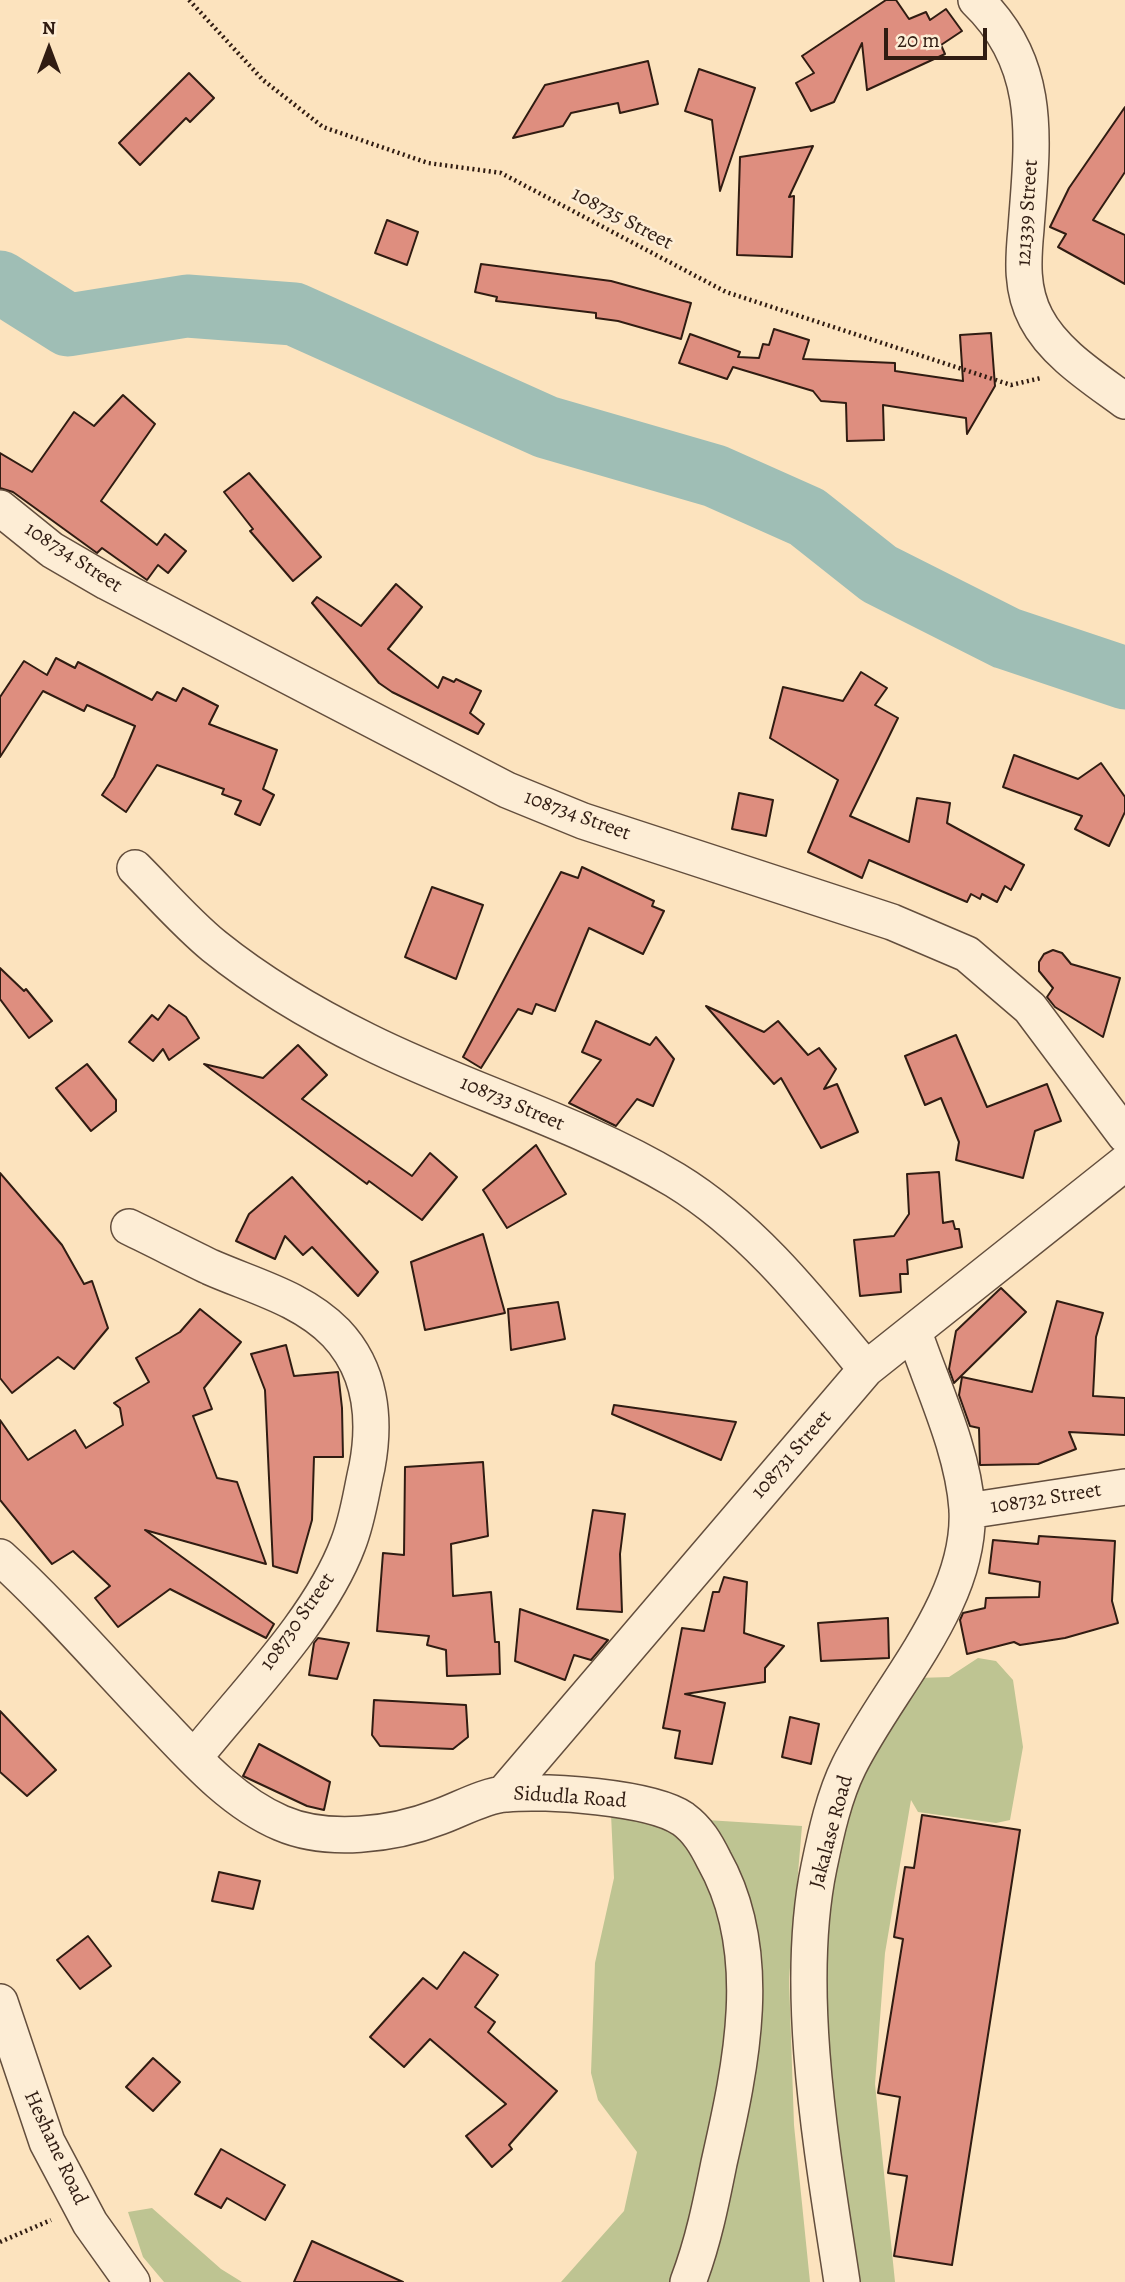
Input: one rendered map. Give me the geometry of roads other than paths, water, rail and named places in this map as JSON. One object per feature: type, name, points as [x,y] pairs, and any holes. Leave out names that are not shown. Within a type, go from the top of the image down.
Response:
[{"type":"street","name":"121339 Street","points":[[976,0],[1012,48],[1023,73],[1030,100],[1032,147],[1023,259],[1029,301],[1049,337],[1083,369],[1125,401]]},
{"type":"street","name":"108734 Street","points":[[0,508],[52,550],[107,582],[507,790],[583,821],[892,922],[967,954],[1030,1008],[1125,1135]]},
{"type":"street","name":"108733 Street","points":[[135,868],[213,945],[272,988],[366,1041],[615,1149],[674,1180],[708,1202],[736,1225],[810,1301],[866,1369]]},
{"type":"street","name":"108731 Street","points":[[504,1794],[866,1369],[1125,1163]]},
{"type":"street","name":"108730 Street","points":[[129,1227],[302,1307],[336,1334],[359,1367],[369,1394],[373,1419],[371,1445],[357,1516],[348,1545],[322,1595],[194,1758]]},
{"type":"street","name":"Jakalase Road","points":[[842,2282],[818,2122],[810,1989],[819,1869],[848,1768],[925,1642],[946,1598],[961,1559],[967,1511],[951,1441],[914,1332]]},
{"type":"street","name":"108732 Street","points":[[967,1511],[1125,1487]]},
{"type":"street","name":"Sidudla Road","points":[[0,1557],[194,1758],[246,1804],[282,1824],[318,1833],[391,1830],[431,1821],[504,1794],[614,1799],[657,1807],[682,1819],[699,1833],[730,1893],[740,1938],[743,1974],[742,2036],[737,2084],[713,2192],[688,2282]]},
{"type":"street","name":"Heshane Road","points":[[0,2002],[47,2142],[82,2207],[132,2282]]},
{"type":"waterway","points":[[0,282],[68,325],[187,306],[294,314],[546,427],[715,476],[807,517],[879,574],[1006,638],[1125,678]]}]
